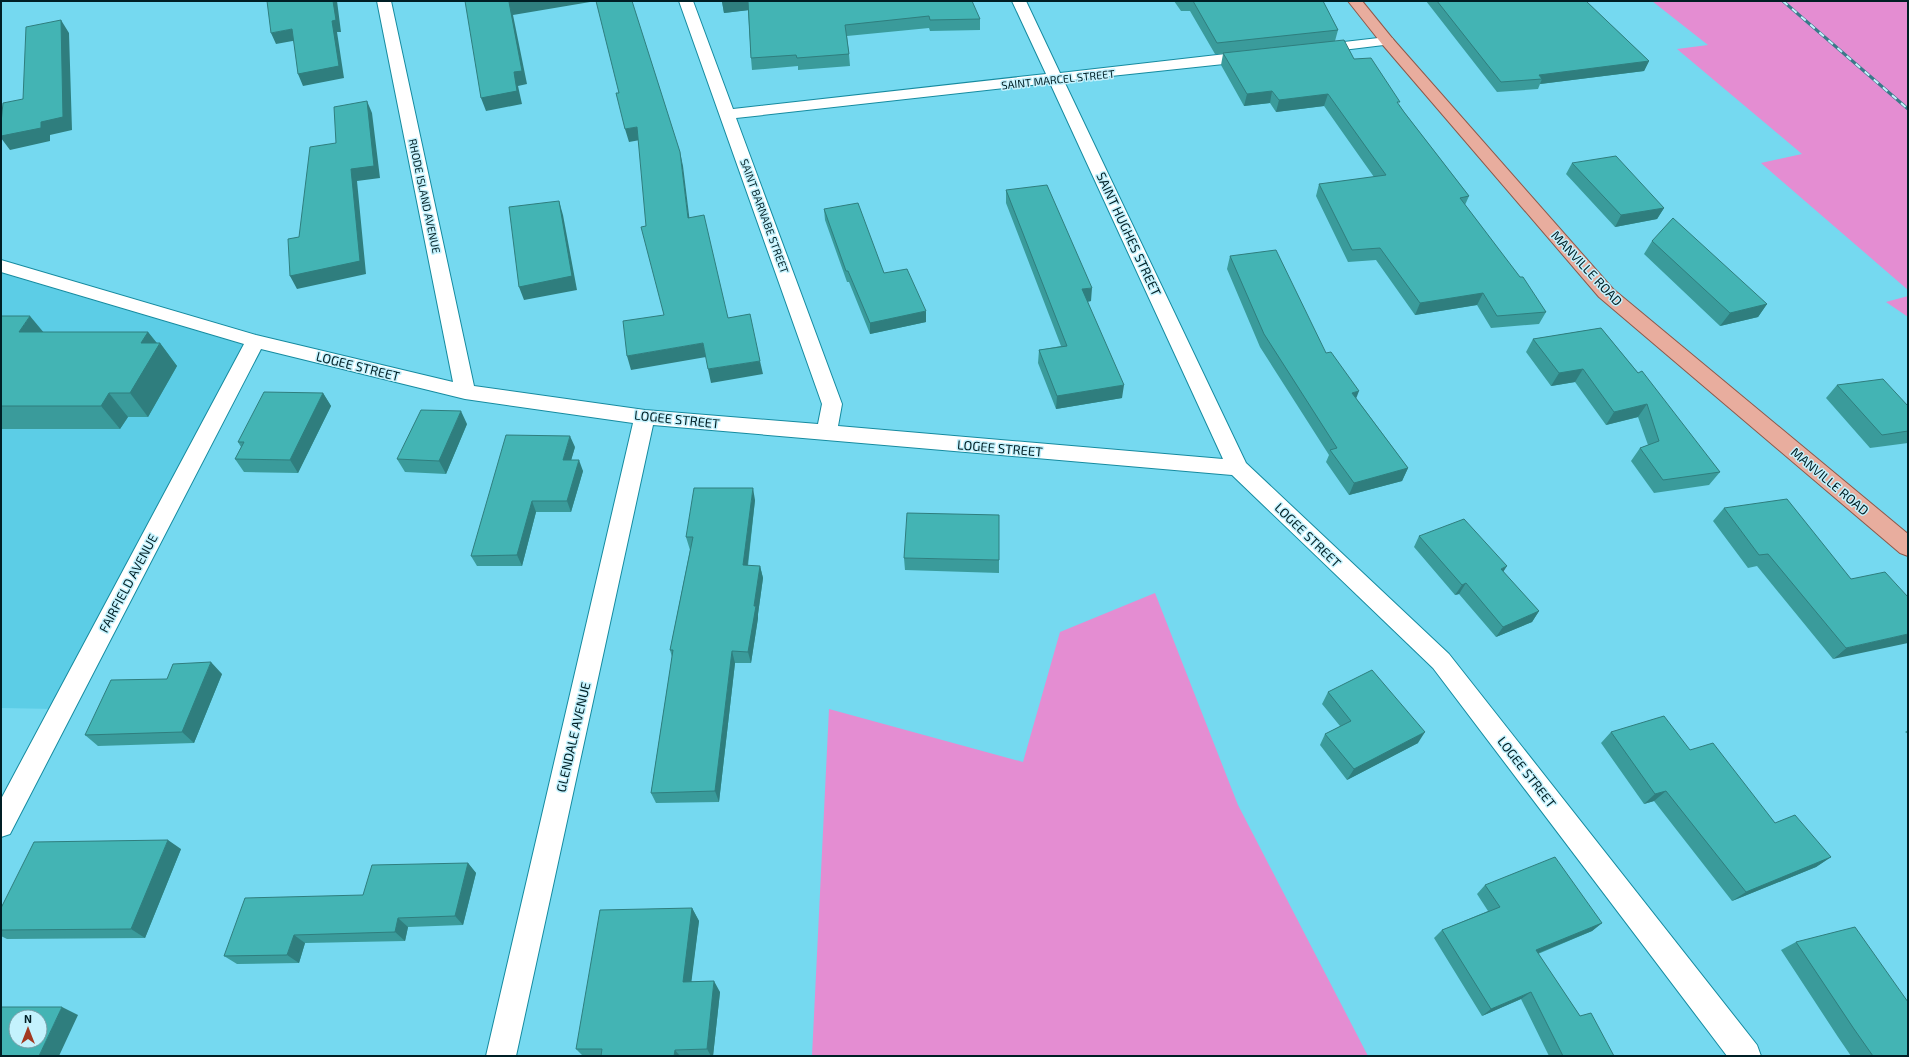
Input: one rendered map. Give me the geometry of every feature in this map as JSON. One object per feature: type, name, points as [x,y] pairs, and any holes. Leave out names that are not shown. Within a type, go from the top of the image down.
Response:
[{"type":"main road","name":"MANVILLE ROAD","points":[[1355,1],[1387,41],[1606,293],[1908,547]]},
{"type":"street","name":"RHODE ISLAND AVENUE","points":[[384,1],[465,392]]},
{"type":"street","name":"SAINT BARNABE STREET","points":[[686,1],[832,404],[827,433]]},
{"type":"street","name":"SAINT HUGHES STREET","points":[[1019,1],[1238,468]]},
{"type":"street","points":[[1300,51],[1387,41]]},
{"type":"street","name":"SAINT MARCEL STREET","points":[[728,114],[1056,79],[1269,54]]},
{"type":"street","name":"LOGEE STREET","points":[[1,266],[255,341],[465,392],[645,417],[1238,468],[1441,661],[1746,1056]]},
{"type":"street","name":"FAIRFIELD AVENUE","points":[[1,825],[255,341]]},
{"type":"street","name":"GLENDALE AVENUE","points":[[501,1056],[645,417]]},
{"type":"shaded area","points":[[1652,1],[1908,1],[1908,290],[1761,163],[1802,154],[1677,49],[1708,45]]},
{"type":"shaded area","points":[[1,273],[262,350],[56,709],[1,708]]},
{"type":"shaded area","points":[[1908,296],[1908,317],[1886,302]]},
{"type":"shaded area","points":[[1155,593],[1238,805],[1368,1056],[812,1056],[829,709],[1023,762],[1060,632]]},
{"type":"building","points":[[267,1],[333,1],[336,20],[332,21],[339,66],[298,74],[292,29],[271,33]]},
{"type":"building","points":[[465,1],[513,1],[509,2],[522,71],[514,72],[517,91],[481,98]]},
{"type":"building","points":[[596,1],[632,1],[680,152],[688,218],[704,215],[728,318],[750,314],[760,361],[708,369],[703,343],[627,356],[623,321],[664,315],[641,227],[646,226],[637,127],[625,129],[616,93],[619,93]]},
{"type":"building","points":[[748,1],[972,1],[980,19],[930,20],[929,16],[845,25],[849,54],[797,58],[796,55],[751,58]]},
{"type":"building","points":[[1193,1],[1323,1],[1338,30],[1217,43]]},
{"type":"building","points":[[1437,1],[1586,1],[1649,61],[1539,75],[1542,79],[1501,82]]},
{"type":"building","points":[[61,20],[63,117],[41,122],[41,128],[1,136],[3,103],[23,99],[26,27]]},
{"type":"building","points":[[1344,40],[1354,59],[1371,58],[1400,102],[1397,102],[1404,112],[1469,196],[1460,198],[1520,277],[1523,277],[1546,312],[1497,316],[1483,293],[1420,303],[1380,248],[1352,250],[1319,184],[1386,175],[1328,94],[1279,100],[1272,91],[1247,94],[1223,53]]},
{"type":"building","points":[[367,101],[374,166],[351,169],[360,261],[290,276],[288,239],[299,237],[310,147],[336,143],[334,107]]},
{"type":"building","points":[[1616,156],[1664,208],[1621,215],[1572,163]]},
{"type":"building","points":[[1047,185],[1092,288],[1082,289],[1124,385],[1057,396],[1039,350],[1067,346],[1006,190]]},
{"type":"building","points":[[559,201],[572,276],[519,287],[509,207]]},
{"type":"building","points":[[858,203],[884,273],[907,269],[926,311],[870,323],[848,271],[846,271],[824,209]]},
{"type":"building","points":[[1673,218],[1767,304],[1730,313],[1652,241]]},
{"type":"building","points":[[1276,250],[1326,353],[1331,352],[1359,391],[1352,393],[1408,468],[1354,483],[1330,450],[1337,448],[1264,334],[1230,256]]},
{"type":"building","points":[[1,316],[30,316],[19,332],[148,332],[141,343],[160,343],[130,393],[109,393],[101,406],[1,406]]},
{"type":"building","points":[[1601,328],[1638,373],[1642,371],[1720,472],[1663,480],[1640,448],[1659,441],[1647,404],[1614,412],[1583,369],[1559,373],[1533,339]]},
{"type":"building","points":[[1883,379],[1908,406],[1908,431],[1882,435],[1837,385]]},
{"type":"building","points":[[264,392],[323,393],[290,460],[235,459],[244,442],[238,442]]},
{"type":"building","points":[[421,410],[461,411],[439,461],[397,459]]},
{"type":"building","points":[[506,435],[570,436],[563,460],[579,460],[567,501],[532,501],[517,555],[471,556]]},
{"type":"building","points":[[694,488],[753,488],[743,565],[760,566],[754,606],[756,606],[748,652],[732,651],[715,791],[651,793],[673,650],[670,650],[693,537],[686,537]]},
{"type":"building","points":[[1787,499],[1851,579],[1885,572],[1908,597],[1908,634],[1846,648],[1768,554],[1759,555],[1724,508]]},
{"type":"building","points":[[907,513],[999,515],[999,560],[904,558]]},
{"type":"building","points":[[1464,519],[1507,566],[1501,569],[1539,611],[1503,627],[1466,583],[1462,585],[1419,536]]},
{"type":"building","points":[[211,662],[182,732],[85,735],[111,680],[167,679],[173,664]]},
{"type":"building","points":[[1372,670],[1425,732],[1354,769],[1325,734],[1351,721],[1328,692]]},
{"type":"building","points":[[1664,716],[1690,750],[1713,743],[1775,823],[1795,815],[1831,857],[1746,892],[1666,791],[1655,794],[1611,732]]},
{"type":"building","points":[[168,840],[131,929],[1,930],[1,908],[34,842]]},
{"type":"building","points":[[1555,857],[1602,923],[1536,950],[1580,1016],[1591,1013],[1614,1056],[1563,1056],[1531,992],[1491,1009],[1442,930],[1500,907],[1485,885]]},
{"type":"building","points":[[468,863],[455,916],[398,918],[395,932],[294,935],[287,955],[224,956],[245,898],[363,895],[372,865]]},
{"type":"building","points":[[692,908],[683,982],[714,981],[707,1049],[675,1050],[674,1056],[601,1056],[602,1049],[576,1049],[600,910]]},
{"type":"building","points":[[1855,927],[1908,1002],[1908,1056],[1873,1056],[1796,942]]},
{"type":"building","points":[[1,1007],[62,1007],[48,1037],[48,1009],[8,1009],[8,1049],[42,1049],[39,1056],[1,1056]]},
{"type":"railway","points":[[1783,1],[1908,109]]}]
